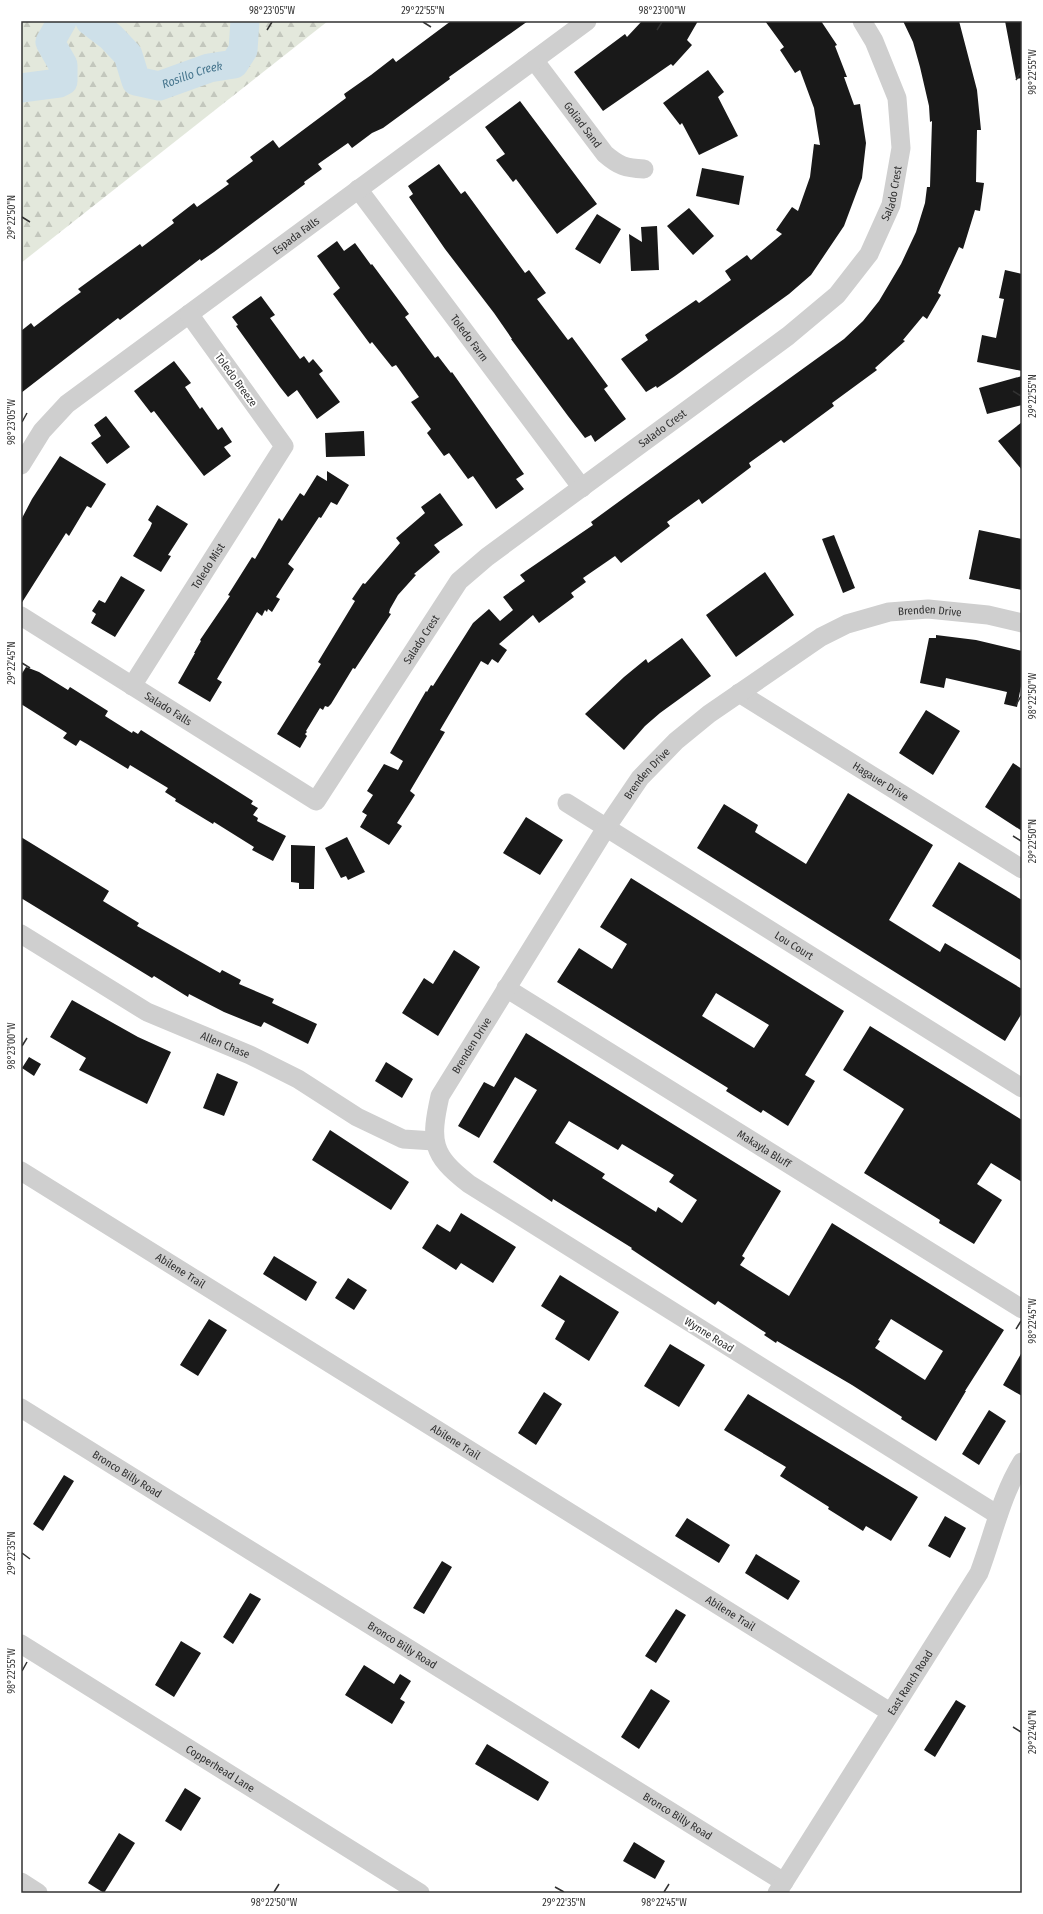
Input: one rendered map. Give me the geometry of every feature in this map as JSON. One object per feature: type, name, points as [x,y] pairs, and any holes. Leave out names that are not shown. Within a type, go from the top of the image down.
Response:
[{"type":"street","name":"Espada Falls","points":[[21,465],[42,431],[67,404],[587,21]]},
{"type":"street","name":"Salado Crest","points":[[316,801],[459,581],[487,557],[794,331],[837,295],[868,254],[891,205],[901,148],[897,98],[874,41],[862,21]]},
{"type":"street","name":"Goliad Sand","points":[[534,60],[605,154],[617,164],[629,168],[644,168]]},
{"type":"street","name":"Toledo Farm","points":[[358,189],[582,488]]},
{"type":"street","name":"Toledo Breeze","points":[[189,314],[284,446]]},
{"type":"street","name":"Toledo Mist","points":[[132,686],[284,446]]},
{"type":"street","name":"Brenden Drive","points":[[434,1141],[435,1118],[440,1096],[606,828],[640,778],[676,741],[709,714],[820,637],[847,624],[889,612],[928,609],[988,615],[1022,623]]},
{"type":"street","name":"Salado Falls","points":[[21,616],[316,801]]},
{"type":"street","name":"Hagauer Drive","points":[[739,693],[1022,869]]},
{"type":"street","name":"Lou Court","points":[[567,803],[1022,1088]]},
{"type":"street","name":"Allen Chase","points":[[21,934],[147,1012],[250,1055],[298,1079],[357,1116],[403,1139],[434,1141]]},
{"type":"street","name":"Makayla Bluff","points":[[506,988],[1022,1309]]},
{"type":"street","name":"Wynne Road","points":[[434,1141],[449,1168],[469,1184],[998,1515]]},
{"type":"street","name":"Abilene Trail","points":[[21,1171],[890,1712]]},
{"type":"street","name":"Bronco Billy Road","points":[[21,1408],[781,1887]]},
{"type":"street","name":"East Ranch Road","points":[[781,1887],[979,1573],[998,1515],[1015,1472],[1022,1462]]},
{"type":"street","name":"Copperhead Lane","points":[[21,1644],[420,1893]]},
{"type":"street","points":[[21,1882],[38,1893]]},
{"type":"green space","points":[[21,21],[328,21],[21,263]]},
{"type":"building","points":[[451,21],[528,21],[449,77],[450,79],[383,128],[372,133],[352,148],[348,143],[318,164],[322,169],[304,182],[305,184],[214,252],[201,261],[200,259],[120,320],[118,318],[21,393],[21,331],[31,323],[34,327],[81,292],[78,289],[140,244],[142,247],[174,223],[172,220],[194,203],[197,207],[229,184],[226,181],[253,161],[250,157],[273,140],[279,148],[346,98],[344,94],[393,58],[396,62]]},
{"type":"building","points":[[642,21],[698,21],[687,40],[692,45],[673,66],[671,64],[603,111],[574,72],[625,34],[627,37]]},
{"type":"building","points":[[765,21],[821,21],[837,45],[835,46],[847,77],[844,77],[854,105],[860,104],[866,143],[862,178],[844,226],[811,275],[789,294],[675,376],[657,388],[656,386],[646,392],[621,359],[648,340],[645,335],[696,300],[699,303],[731,280],[725,271],[747,255],[751,260],[782,234],[776,230],[792,207],[798,211],[810,177],[814,144],[820,145],[814,108],[800,70],[795,73],[780,50],[784,47]]},
{"type":"building","points":[[903,21],[959,21],[977,90],[981,130],[977,130],[976,182],[984,183],[980,211],[975,210],[963,249],[959,247],[938,293],[941,295],[927,319],[923,316],[903,340],[905,341],[875,368],[877,370],[832,403],[834,406],[784,443],[781,440],[749,463],[751,467],[702,504],[699,499],[667,522],[670,526],[621,563],[615,556],[583,578],[586,582],[571,593],[574,597],[539,623],[533,615],[499,644],[507,650],[498,663],[492,659],[488,665],[481,661],[440,730],[445,732],[410,791],[415,795],[397,823],[402,826],[389,845],[360,827],[367,815],[362,812],[373,795],[367,791],[384,764],[398,770],[403,761],[390,753],[426,691],[427,692],[431,685],[433,686],[473,623],[489,609],[500,621],[513,610],[503,597],[525,581],[520,575],[593,525],[591,522],[844,339],[863,321],[879,301],[901,264],[916,232],[925,203],[927,187],[930,187],[932,121],[930,122],[929,106],[913,42]]},
{"type":"building","points":[[1005,21],[1022,21],[1022,78],[1016,79]]},
{"type":"building","points":[[708,70],[724,92],[718,97],[738,136],[699,155],[682,123],[680,125],[663,103]]},
{"type":"building","points":[[520,101],[597,204],[557,234],[516,179],[513,182],[496,160],[505,154],[485,127]]},
{"type":"building","points":[[439,164],[461,194],[465,191],[525,273],[529,270],[546,293],[537,299],[568,340],[572,337],[608,386],[604,389],[626,419],[595,442],[591,435],[585,438],[568,416],[511,339],[494,313],[445,249],[409,197],[413,194],[408,186]]},
{"type":"building","points":[[702,168],[744,176],[739,205],[696,196]]},
{"type":"building","points":[[689,208],[714,236],[693,255],[667,226]]},
{"type":"building","points":[[597,214],[621,229],[600,264],[575,249]]},
{"type":"building","points":[[657,226],[659,270],[631,271],[629,234],[642,242],[641,227]]},
{"type":"building","points":[[337,241],[344,251],[355,243],[371,265],[372,264],[409,314],[405,317],[435,358],[438,356],[451,373],[452,372],[524,474],[516,479],[524,489],[496,509],[473,476],[468,479],[449,453],[444,456],[427,433],[431,429],[411,402],[419,397],[396,365],[392,367],[372,342],[370,344],[333,294],[340,288],[317,256]]},
{"type":"building","points":[[1005,270],[1022,274],[1022,371],[977,362],[982,335],[996,338],[1004,299],[999,298]]},
{"type":"building","points":[[261,296],[275,315],[270,318],[300,359],[304,356],[309,363],[313,359],[323,371],[319,374],[340,402],[317,419],[297,390],[288,397],[236,326],[238,325],[232,317]]},
{"type":"building","points":[[174,361],[191,383],[185,387],[200,409],[202,407],[218,430],[222,427],[232,442],[224,447],[231,456],[204,476],[154,411],[151,413],[134,391]]},
{"type":"building","points":[[1022,376],[1022,405],[987,414],[979,388]]},
{"type":"building","points":[[106,416],[130,447],[107,464],[91,443],[101,436],[94,425]]},
{"type":"building","points":[[1022,422],[1022,470],[998,441]]},
{"type":"building","points":[[364,431],[365,456],[326,457],[325,433]]},
{"type":"building","points":[[60,456],[106,484],[91,508],[87,506],[69,536],[66,533],[21,604],[21,520],[32,499]]},
{"type":"building","points":[[327,471],[349,485],[337,505],[331,502],[321,518],[319,517],[288,564],[294,569],[276,597],[280,599],[272,612],[268,609],[267,612],[265,610],[262,616],[257,612],[217,679],[222,682],[210,702],[178,683],[195,653],[201,641],[200,640],[230,596],[228,595],[252,557],[255,559],[279,518],[282,521],[300,493],[304,496],[317,475],[327,481]]},
{"type":"building","points":[[440,493],[463,525],[434,545],[440,552],[414,574],[416,575],[398,595],[390,609],[389,613],[391,614],[355,669],[353,668],[331,704],[328,707],[325,706],[323,710],[320,708],[306,731],[307,732],[305,734],[307,736],[300,748],[277,734],[321,664],[318,662],[355,601],[352,599],[363,583],[365,584],[400,543],[396,538],[425,513],[421,507]]},
{"type":"building","points":[[157,505],[188,524],[168,555],[171,556],[161,572],[133,556],[150,528],[152,523],[148,520]]},
{"type":"building","points":[[979,530],[1022,539],[1022,590],[969,579]]},
{"type":"building","points":[[834,535],[855,588],[843,593],[822,539]]},
{"type":"building","points":[[765,572],[794,615],[736,657],[706,615]]},
{"type":"building","points":[[121,576],[145,590],[115,637],[91,623],[96,614],[92,611],[99,600],[105,603]]},
{"type":"building","points":[[936,635],[976,640],[1022,651],[1022,681],[1017,707],[1004,704],[1007,692],[946,678],[944,688],[920,683],[929,638],[936,638]]},
{"type":"building","points":[[682,638],[711,676],[660,713],[645,726],[624,750],[585,714],[624,677],[646,659],[648,663]]},
{"type":"building","points":[[26,667],[39,672],[68,690],[70,687],[108,711],[105,716],[132,733],[133,731],[138,734],[141,730],[253,801],[251,804],[258,808],[253,815],[258,818],[257,821],[286,836],[273,861],[252,850],[254,847],[214,822],[213,824],[175,801],[176,799],[165,792],[168,788],[130,765],[128,769],[80,740],[76,746],[63,738],[67,733],[21,704],[21,675]]},
{"type":"building","points":[[926,710],[960,731],[933,775],[899,753]]},
{"type":"building","points":[[1013,763],[1022,769],[1022,831],[985,807]]},
{"type":"building","points":[[848,793],[933,845],[889,920],[940,952],[945,943],[1022,989],[1022,1013],[1005,1041],[697,848],[724,804],[758,825],[755,832],[806,864]]},
{"type":"building","points":[[526,817],[563,840],[540,875],[503,853]]},
{"type":"building","points":[[21,837],[109,891],[103,901],[139,923],[137,926],[220,973],[222,970],[241,980],[239,984],[274,999],[272,1003],[317,1024],[308,1044],[264,1022],[261,1027],[224,1012],[189,994],[188,997],[154,976],[152,978],[21,898]]},
{"type":"building","points":[[347,837],[365,872],[348,880],[346,876],[341,878],[325,848]]},
{"type":"building","points":[[291,845],[315,846],[314,889],[299,889],[299,883],[291,882]]},
{"type":"building","points":[[959,862],[1022,900],[1022,961],[932,906]]},
{"type":"building","points":[[631,878],[844,1011],[805,1075],[815,1081],[788,1126],[763,1110],[761,1113],[726,1091],[728,1088],[557,982],[579,948],[612,969],[627,944],[600,927]],"holes":[[[716,993],[769,1025],[754,1048],[702,1016]]]},
{"type":"building","points":[[454,950],[480,967],[438,1036],[402,1013],[424,978],[433,984]]},
{"type":"building","points":[[72,1000],[138,1037],[171,1052],[147,1104],[79,1070],[86,1058],[50,1037]]},
{"type":"building","points":[[870,1026],[1022,1120],[1022,1182],[991,1163],[977,1184],[1002,1200],[974,1244],[939,1223],[940,1220],[864,1173],[904,1109],[843,1070]]},
{"type":"building","points":[[526,1033],[781,1191],[742,1256],[745,1258],[740,1265],[789,1296],[832,1223],[1004,1330],[965,1391],[936,1441],[852,1385],[777,1341],[776,1343],[764,1335],[766,1333],[718,1301],[715,1305],[631,1249],[632,1248],[553,1199],[552,1202],[493,1162],[537,1090],[515,1077],[479,1138],[458,1126],[484,1082],[494,1087]],"holes":[[[569,1121],[618,1150],[622,1144],[674,1175],[669,1182],[697,1200],[682,1223],[658,1207],[656,1212],[602,1178],[605,1174],[555,1143]],[[891,1319],[943,1351],[925,1380],[875,1348],[880,1341],[878,1340]]]},
{"type":"building","points":[[29,1057],[41,1064],[34,1076],[22,1068]]},
{"type":"building","points":[[386,1062],[413,1079],[402,1098],[375,1081]]},
{"type":"building","points":[[217,1073],[238,1082],[224,1116],[203,1108]]},
{"type":"building","points":[[330,1130],[409,1182],[391,1210],[312,1160]]},
{"type":"building","points":[[461,1213],[516,1247],[493,1283],[461,1263],[456,1270],[422,1248],[437,1224],[450,1232]]},
{"type":"building","points":[[274,1256],[317,1282],[306,1301],[263,1274]]},
{"type":"building","points":[[560,1275],[619,1312],[589,1361],[555,1339],[565,1321],[541,1306]]},
{"type":"building","points":[[348,1278],[367,1290],[354,1310],[335,1298]]},
{"type":"building","points":[[209,1319],[227,1330],[198,1376],[180,1365]]},
{"type":"building","points":[[670,1344],[705,1365],[679,1407],[644,1386]]},
{"type":"building","points":[[1022,1352],[1022,1396],[1003,1385]]},
{"type":"building","points":[[544,1392],[562,1404],[536,1445],[518,1433]]},
{"type":"building","points":[[748,1394],[918,1497],[891,1541],[866,1526],[863,1531],[828,1509],[829,1507],[780,1476],[786,1467],[724,1430]]},
{"type":"building","points":[[989,1410],[1006,1421],[979,1465],[962,1454]]},
{"type":"building","points":[[64,1475],[74,1481],[43,1531],[33,1524]]},
{"type":"building","points":[[945,1516],[966,1528],[950,1558],[928,1546]]},
{"type":"building","points":[[687,1518],[730,1545],[719,1563],[675,1536]]},
{"type":"building","points":[[756,1554],[800,1581],[788,1600],[745,1573]]},
{"type":"building","points":[[442,1561],[452,1567],[424,1614],[413,1608]]},
{"type":"building","points":[[250,1593],[261,1599],[233,1644],[223,1637]]},
{"type":"building","points":[[676,1609],[686,1615],[656,1663],[645,1656]]},
{"type":"building","points":[[181,1641],[201,1653],[174,1697],[155,1685]]},
{"type":"building","points":[[364,1665],[394,1684],[400,1674],[411,1681],[400,1699],[405,1702],[392,1724],[345,1695]]},
{"type":"building","points":[[651,1689],[670,1701],[639,1749],[621,1737]]},
{"type":"building","points":[[956,1700],[966,1706],[935,1757],[924,1750]]},
{"type":"building","points":[[487,1744],[549,1782],[538,1801],[475,1764]]},
{"type":"building","points":[[185,1788],[201,1798],[181,1831],[165,1821]]},
{"type":"building","points":[[119,1833],[135,1843],[104,1893],[88,1883]]},
{"type":"building","points":[[634,1842],[665,1861],[655,1879],[623,1861]]},
{"type":"waterway","name":"Rosillo Creek","points":[[21,88],[59,83],[63,81],[63,65],[50,42],[62,21]]},
{"type":"waterway","name":"Rosillo Creek","points":[[90,21],[111,37],[128,55],[136,81],[159,86],[209,68],[234,64],[243,50],[245,21]]}]
